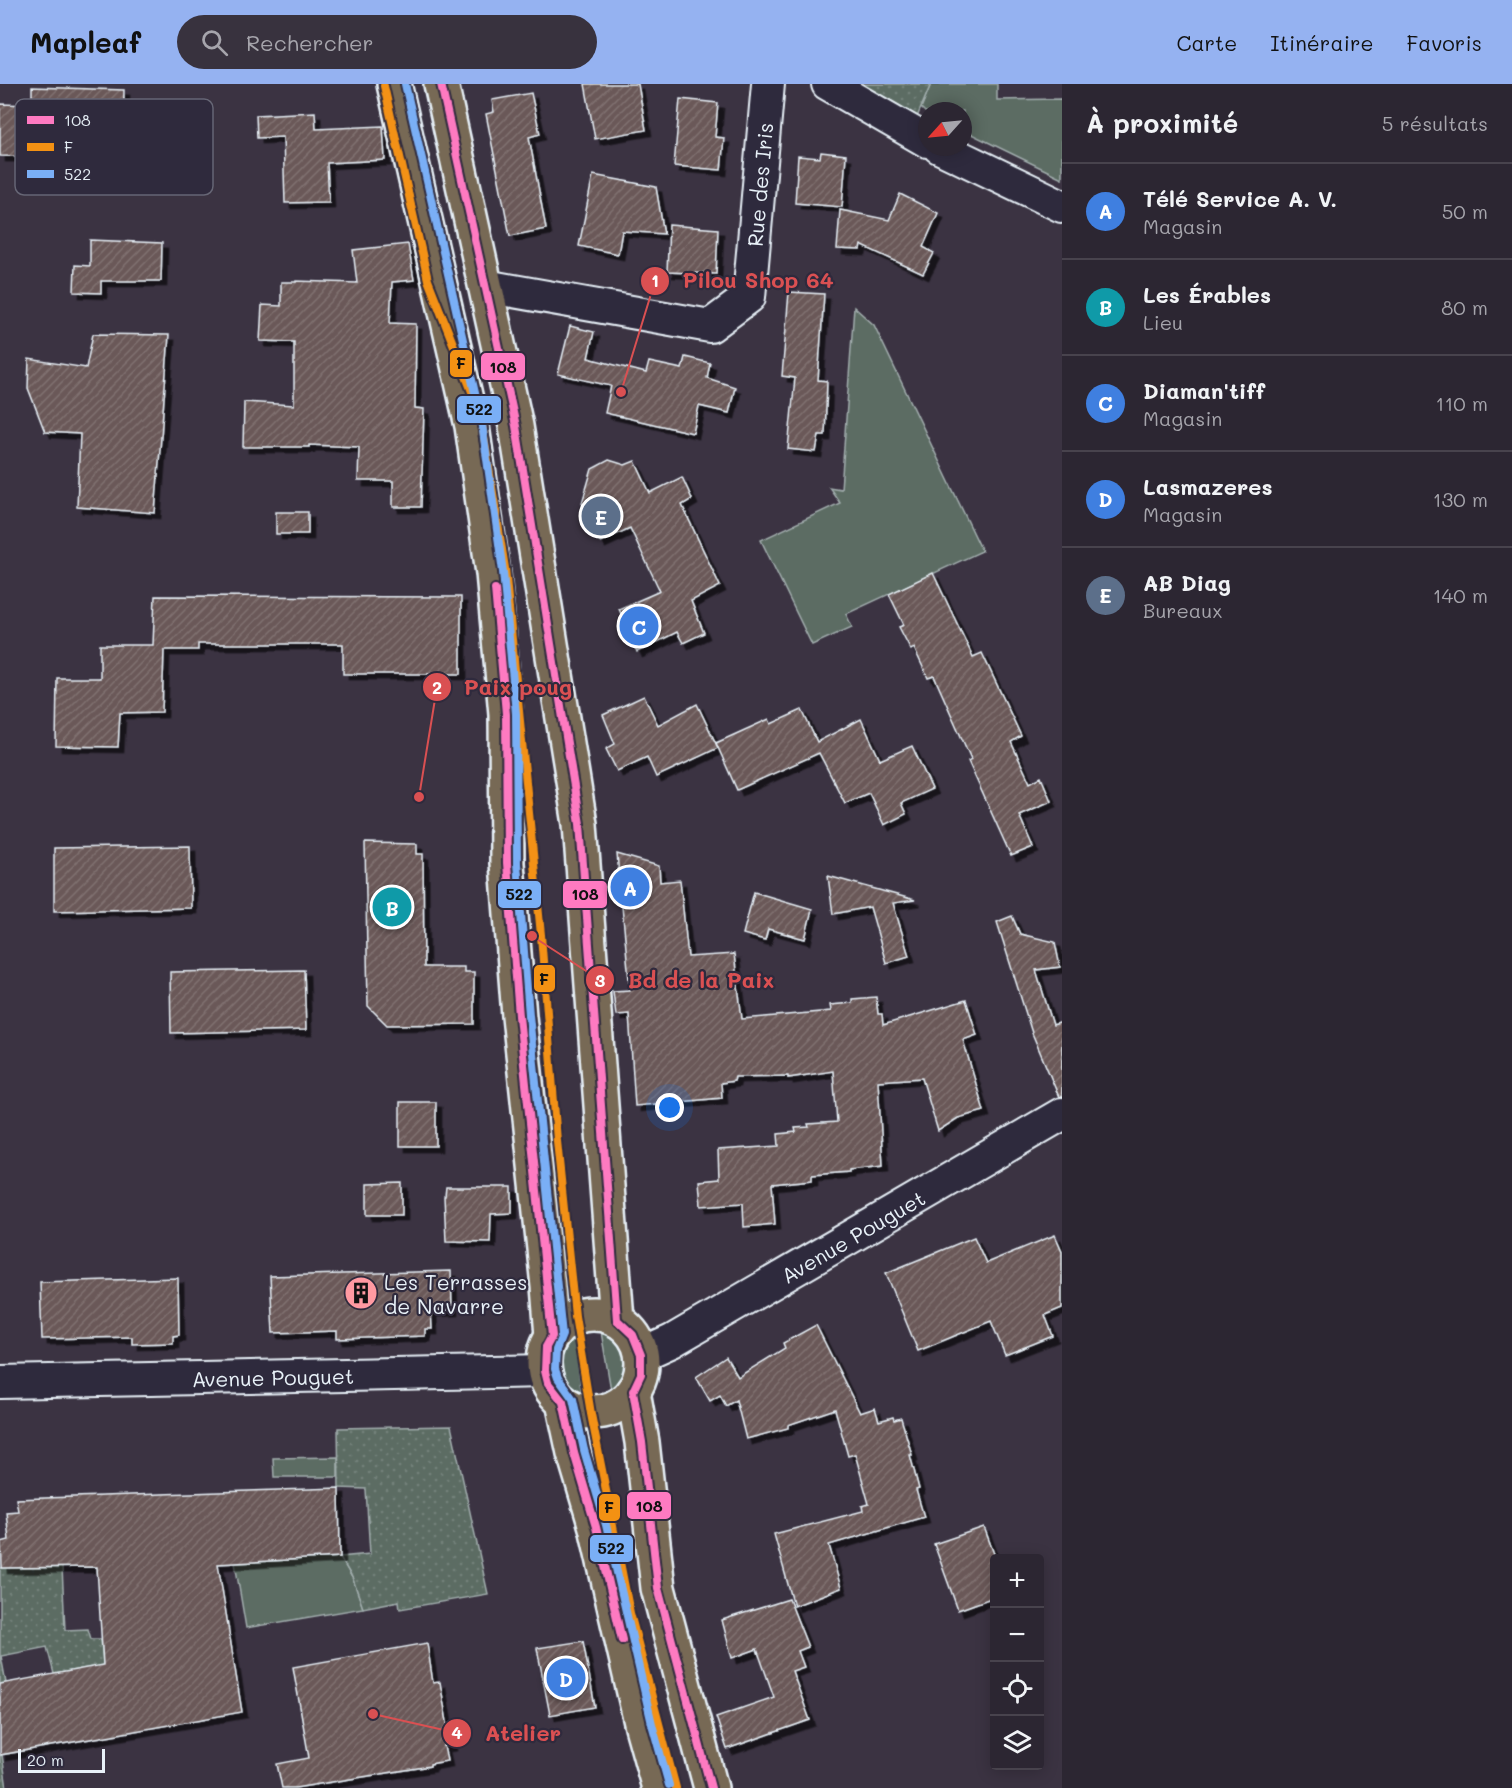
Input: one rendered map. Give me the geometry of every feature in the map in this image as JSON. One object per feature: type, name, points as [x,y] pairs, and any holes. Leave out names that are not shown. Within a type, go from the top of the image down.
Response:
[{"type":"main road","points":[[394,84],[472,426],[493,573],[506,714],[509,887],[519,1016],[552,1336]]},
{"type":"main road","points":[[441,84],[516,426],[580,824],[617,1320]]},
{"type":"main road","points":[[585,1314],[607,1316],[617,1320],[633,1335],[642,1355],[641,1374],[633,1391],[620,1404],[601,1412],[575,1409],[563,1402],[551,1388],[545,1371],[546,1347],[552,1336],[566,1322],[585,1314]]},
{"type":"main road","points":[[633,1391],[642,1442],[658,1588],[711,1788]]},
{"type":"main road","points":[[563,1402],[574,1453],[596,1527],[642,1727],[659,1788]]},
{"type":"street","name":"Rue des Iris","points":[[485,286],[710,326],[749,297],[768,84]]},
{"type":"street","points":[[828,84],[918,136]]},
{"type":"street","points":[[958,156],[1062,206]]},
{"type":"street","name":"Avenue Pouguet","points":[[642,1355],[672,1341],[1062,1114]]},
{"type":"street","name":"Avenue Pouguet","points":[[0,1382],[545,1371]]},
{"type":"green space","points":[[857,84],[931,84],[923,102],[918,102],[918,115],[915,122]]},
{"type":"green space","points":[[931,84],[997,84],[997,100],[1062,99],[1062,178],[972,134],[972,102],[924,102]]},
{"type":"green space","points":[[854,307],[874,325],[982,551],[846,614],[852,627],[812,645],[761,540],[840,503],[829,487],[841,489]]},
{"type":"green space","points":[[600,1326],[612,1330],[621,1337],[630,1356],[627,1378],[612,1396]]},
{"type":"green space","points":[[574,1332],[582,1399],[564,1387],[556,1368],[556,1358],[560,1348],[565,1339]]},
{"type":"green space","points":[[451,1426],[488,1594],[400,1609],[399,1601],[363,1608],[353,1579],[340,1557],[370,1554],[366,1489],[339,1488],[338,1428]]},
{"type":"green space","points":[[338,1457],[338,1477],[274,1477],[273,1458]]},
{"type":"green space","points":[[340,1557],[353,1579],[363,1608],[246,1628],[235,1563]]},
{"type":"green space","points":[[62,1567],[65,1630],[88,1629],[91,1639],[101,1639],[103,1665],[54,1674],[47,1647],[1,1656],[6,1683],[0,1684],[0,1568]]},
{"type":"green space","points":[[0,1755],[2,1755],[7,1788],[0,1788]]},
{"type":"building","points":[[585,84],[638,84],[646,130],[595,139]]},
{"type":"building","points":[[32,87],[124,90],[124,99],[32,99]]},
{"type":"building","points":[[531,93],[540,134],[529,137],[546,229],[510,236],[486,114],[494,112],[492,100]]},
{"type":"building","points":[[680,99],[718,103],[715,137],[724,138],[721,170],[674,166]]},
{"type":"building","points":[[0,104],[15,104],[15,156],[0,156]]},
{"type":"building","points":[[315,112],[316,129],[383,126],[385,160],[327,163],[329,202],[285,203],[283,137],[257,138],[256,115]]},
{"type":"building","points":[[821,152],[846,155],[842,207],[795,203],[798,156],[820,158]]},
{"type":"building","points":[[593,175],[656,187],[664,234],[622,231],[618,254],[579,246]]},
{"type":"building","points":[[900,194],[938,213],[923,247],[934,253],[923,274],[861,245],[860,250],[837,249],[840,210],[889,220]]},
{"type":"building","points":[[669,225],[718,229],[716,274],[667,272]]},
{"type":"building","points":[[90,240],[162,243],[161,281],[101,281],[101,293],[74,292],[75,265],[90,266]]},
{"type":"building","points":[[408,244],[414,280],[392,282],[390,323],[416,324],[415,408],[424,409],[421,507],[393,507],[393,481],[358,481],[359,447],[309,445],[309,447],[243,447],[244,402],[294,405],[294,342],[260,341],[262,305],[281,306],[281,282],[357,283],[353,250]]},
{"type":"building","points":[[789,292],[824,294],[818,380],[827,381],[825,435],[819,435],[816,452],[788,449],[795,378],[782,376]]},
{"type":"building","points":[[570,326],[594,332],[588,358],[646,373],[649,362],[682,369],[685,357],[710,363],[707,378],[735,387],[729,413],[699,406],[693,433],[605,413],[611,386],[558,374]]},
{"type":"building","points":[[93,334],[169,335],[155,513],[77,507],[80,434],[45,432],[28,388],[29,359],[86,368]]},
{"type":"building","points":[[609,460],[625,465],[635,461],[650,493],[682,477],[692,499],[682,505],[720,586],[691,601],[704,633],[683,643],[677,632],[637,652],[619,609],[660,591],[630,528],[600,542],[582,503],[592,469]]},
{"type":"building","points":[[276,512],[308,512],[308,534],[276,534]]},
{"type":"building","points":[[933,573],[973,657],[982,653],[1021,736],[1011,742],[1030,783],[1041,777],[1051,801],[1019,815],[1033,847],[1011,856],[968,761],[971,759],[934,676],[928,678],[914,648],[911,650],[899,627],[904,625],[889,594]]},
{"type":"building","points":[[155,596],[461,597],[461,674],[343,674],[343,644],[198,644],[198,650],[164,650],[162,712],[120,713],[118,747],[56,746],[57,678],[100,678],[100,645],[153,645]]},
{"type":"building","points":[[644,696],[658,725],[697,704],[718,748],[656,777],[647,757],[617,771],[606,749],[615,744],[603,715]]},
{"type":"building","points":[[802,710],[817,742],[861,719],[880,760],[912,746],[932,789],[901,803],[906,814],[884,825],[869,793],[845,803],[819,753],[737,790],[716,743],[769,719],[771,724]]},
{"type":"building","points":[[365,843],[417,844],[417,854],[423,854],[424,967],[464,967],[464,972],[474,972],[474,1024],[387,1025],[368,1006]]},
{"type":"building","points":[[190,846],[191,908],[54,911],[54,848]]},
{"type":"building","points":[[617,854],[659,866],[660,882],[680,880],[688,957],[734,954],[742,1019],[831,1011],[830,1005],[852,1003],[852,999],[876,997],[878,1014],[882,1014],[883,1025],[966,1000],[977,1035],[963,1040],[984,1111],[958,1118],[938,1131],[922,1078],[878,1081],[883,1166],[812,1175],[812,1180],[772,1184],[775,1224],[744,1227],[743,1203],[701,1206],[699,1181],[719,1179],[718,1150],[779,1146],[778,1134],[796,1132],[795,1128],[809,1127],[808,1124],[837,1122],[833,1071],[788,1078],[788,1076],[735,1077],[734,1081],[721,1083],[722,1098],[635,1106],[629,1014],[616,1015],[613,991],[630,990]]},
{"type":"building","points":[[828,876],[915,900],[893,903],[909,956],[886,963],[870,907],[833,914]]},
{"type":"building","points":[[754,892],[812,909],[805,939],[768,929],[765,940],[743,934]]},
{"type":"building","points":[[1012,916],[1020,934],[1055,942],[1060,967],[1036,970],[1053,1025],[1062,1022],[1062,1096],[1059,1097],[1032,1033],[997,922]]},
{"type":"building","points":[[304,970],[306,1030],[171,1033],[170,972]]},
{"type":"building","points":[[400,1102],[436,1102],[436,1146],[400,1146]]},
{"type":"building","points":[[402,1183],[402,1215],[367,1215],[367,1184]]},
{"type":"building","points":[[446,1187],[512,1187],[512,1213],[491,1214],[490,1242],[446,1241],[444,1196]]},
{"type":"building","points":[[1055,1235],[1062,1251],[1062,1308],[1045,1315],[1053,1336],[1005,1355],[991,1321],[918,1351],[886,1273],[974,1237],[986,1263]]},
{"type":"building","name":"Les Terrasses de Navarre","points":[[451,1271],[452,1310],[431,1311],[432,1329],[425,1329],[425,1336],[337,1339],[337,1331],[273,1333],[270,1276]]},
{"type":"building","points":[[178,1278],[179,1335],[173,1336],[173,1343],[132,1344],[132,1337],[42,1339],[40,1282]]},
{"type":"building","points":[[816,1325],[860,1413],[875,1408],[879,1421],[893,1417],[894,1420],[901,1418],[912,1455],[910,1455],[919,1489],[916,1490],[924,1517],[829,1545],[841,1588],[794,1606],[774,1534],[863,1511],[862,1506],[869,1504],[855,1454],[848,1456],[835,1409],[788,1425],[788,1428],[746,1439],[736,1400],[726,1406],[720,1395],[710,1401],[696,1377],[726,1357],[738,1377],[785,1348],[783,1343]]},
{"type":"building","points":[[339,1488],[340,1557],[218,1564],[242,1712],[0,1755],[0,1684],[103,1665],[97,1567],[2,1568],[1,1542],[9,1540],[6,1512],[18,1511],[16,1499]]},
{"type":"building","points":[[984,1527],[994,1554],[990,1554],[990,1598],[958,1610],[934,1544]]},
{"type":"building","points":[[789,1599],[808,1647],[798,1651],[804,1667],[792,1671],[810,1720],[727,1749],[716,1717],[774,1697],[757,1649],[732,1658],[722,1620]]},
{"type":"building","points":[[583,1641],[595,1707],[550,1715],[537,1648]]},
{"type":"building","points":[[427,1643],[433,1683],[440,1682],[451,1745],[444,1746],[447,1761],[430,1764],[430,1766],[295,1788],[282,1788],[277,1764],[309,1758],[293,1667]]},
{"type":"transit line","name":"522","points":[[405,84],[482,424],[503,572],[516,714],[517,863],[529,1015],[562,1335],[556,1350],[555,1369],[558,1378],[573,1399],[669,1785]]},
{"type":"transit line","name":"108","points":[[441,84],[516,426],[580,824],[617,1320],[633,1335],[641,1355],[641,1374],[633,1391],[642,1442],[658,1588],[711,1788]]},
{"type":"transit line","name":"F","points":[[384,86],[428,280],[480,412],[505,568],[575,1316],[591,1414],[630,1613],[676,1788]]},
{"type":"transit line","name":"108","points":[[495,589],[506,714],[507,863],[519,1016],[552,1336],[546,1347],[545,1371],[548,1383],[563,1402],[574,1453],[596,1527],[622,1640]]},
{"type":"place","name":"Pilou Shop 64","points":[[621,392]]},
{"type":"place","name":"AB Diag","points":[[601,516]]},
{"type":"place","name":"Diaman'tiff","points":[[639,626]]},
{"type":"place","name":"Paix poug","points":[[419,797]]},
{"type":"place","name":"Télé Service A. V.","points":[[630,887]]},
{"type":"place","name":"Les Érables","points":[[392,907]]},
{"type":"place","name":"Bd de la Paix","points":[[532,936]]},
{"type":"place","name":"Les Terrasses de Navarre","points":[[361,1293]]},
{"type":"place","name":"Lasmazeres","points":[[566,1678]]},
{"type":"place","name":"Atelier","points":[[373,1714]]}]
